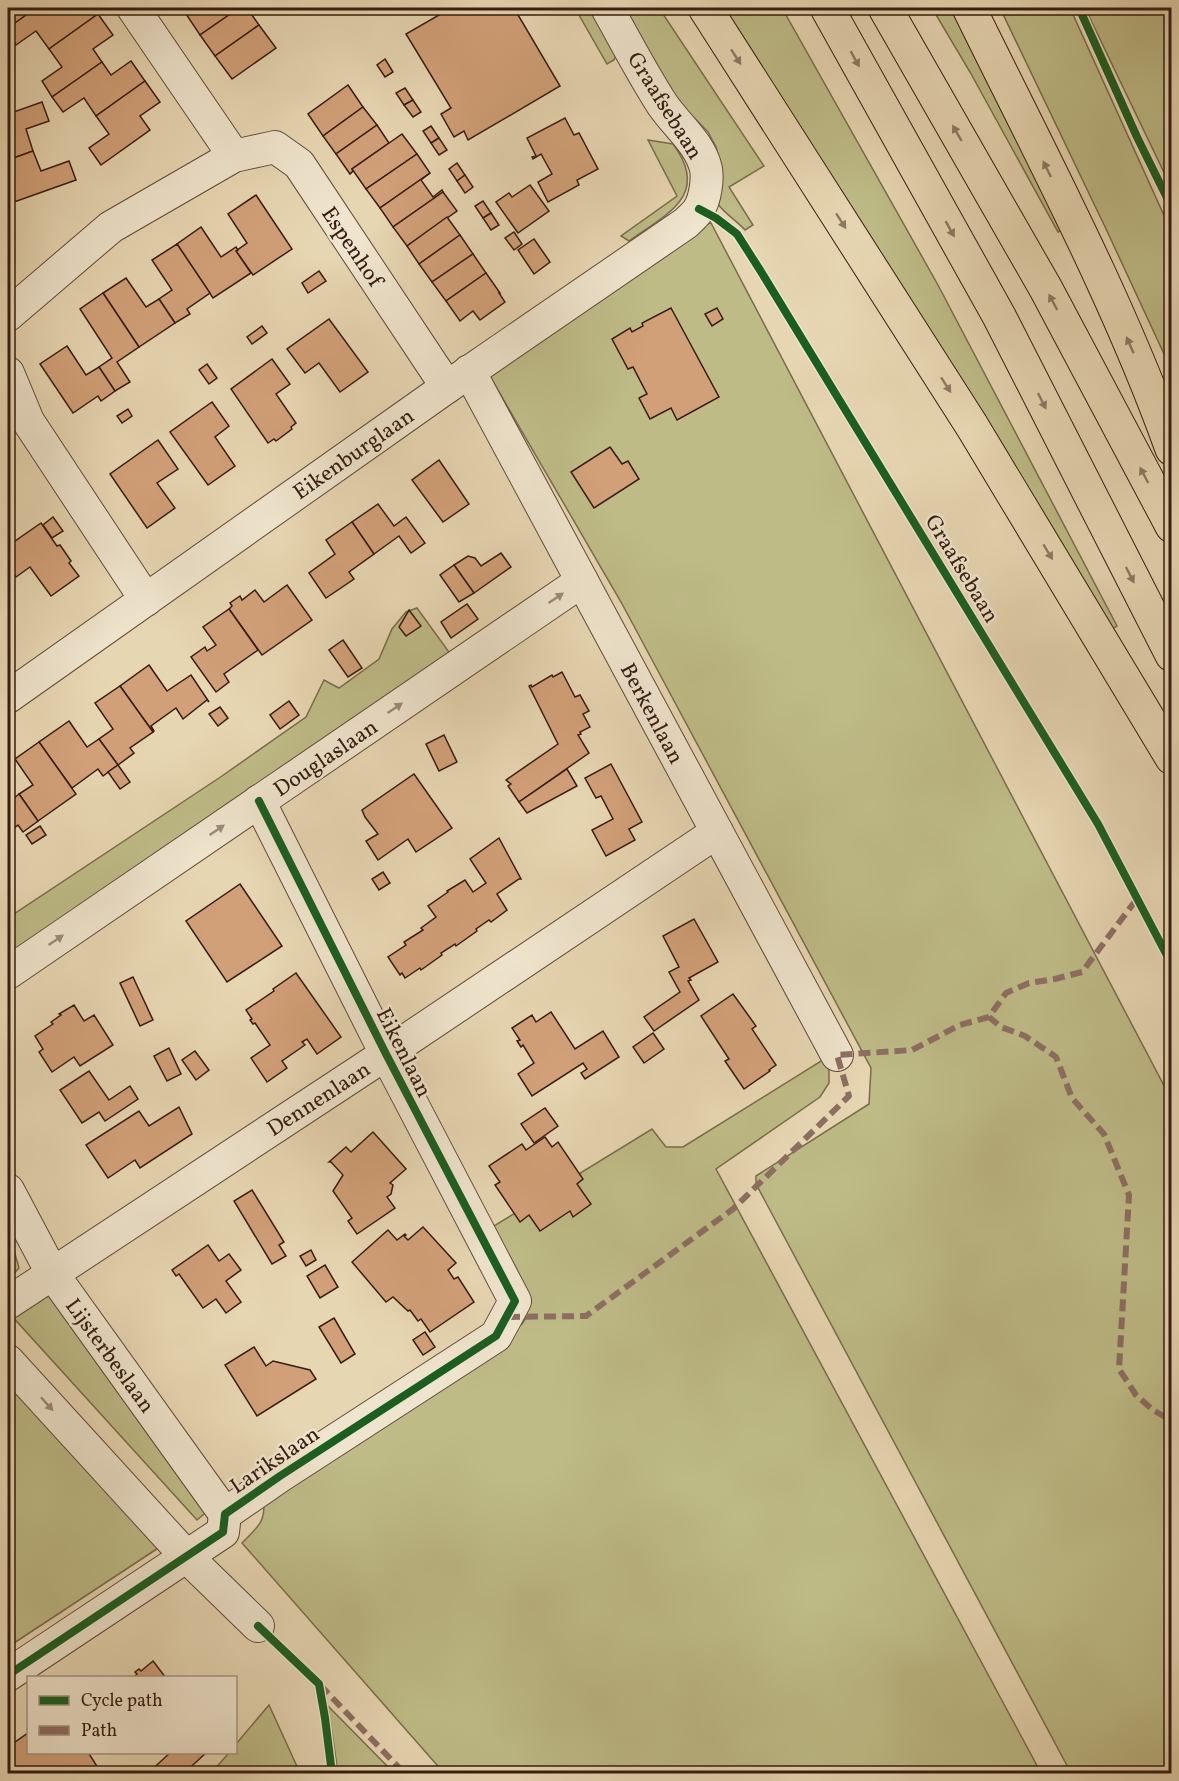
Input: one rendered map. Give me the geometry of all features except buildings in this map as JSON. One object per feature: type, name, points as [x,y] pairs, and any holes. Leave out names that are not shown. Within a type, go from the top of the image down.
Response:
[{"type":"highway","points":[[705,8],[972,426],[1172,758]]},
{"type":"highway","points":[[827,8],[999,316],[1172,655]]},
{"type":"highway","points":[[885,8],[1046,289],[1172,526]]},
{"type":"highway","points":[[969,8],[1091,257],[1154,399],[1172,449]]},
{"type":"street","points":[[133,8],[234,156]]},
{"type":"street","name":"Graafsebaan","points":[[607,8],[651,87],[700,154],[706,170],[706,183],[699,209]]},
{"type":"street","name":"Espenhof","points":[[8,315],[111,227],[234,156],[275,147],[299,164],[458,379]]},
{"type":"street","name":"Eikenburglaan","points":[[8,697],[458,379],[686,223],[699,209]]},
{"type":"street","points":[[8,373],[28,421],[146,600]]},
{"type":"street","name":"Berkenlaan","points":[[458,379],[582,581],[837,1055]]},
{"type":"street","name":"Douglaslaan","points":[[8,973],[582,581]]},
{"type":"street","name":"Eikenlaan","points":[[259,801],[386,1054],[515,1301],[508,1317]]},
{"type":"street","name":"Dennenlaan","points":[[8,1303],[717,832]]},
{"type":"street","name":"Lijsterbeslaan","points":[[8,1190],[52,1273],[225,1514]]},
{"type":"street","name":"Larikslaan","points":[[8,1675],[223,1532],[225,1514],[496,1336],[508,1317]]},
{"type":"street","points":[[8,1361],[186,1556],[258,1626]]},
{"type":"shaded area","points":[[575,8],[593,8],[617,53],[614,60],[607,64]]},
{"type":"shaded area","points":[[623,8],[659,8],[764,166],[729,187],[753,225],[745,230],[717,203],[721,175],[720,161],[708,132],[667,90]]},
{"type":"shaded area","points":[[719,8],[782,8],[938,285],[1117,626],[1111,630]]},
{"type":"shaded area","points":[[932,8],[960,8],[1065,229],[1058,232]]},
{"type":"shaded area","points":[[1000,8],[1070,8],[1171,231],[1171,369],[1107,231]]},
{"type":"shaded area","points":[[1085,8],[1171,8],[1171,187]]},
{"type":"shaded area","points":[[648,140],[673,144],[684,162],[688,177],[686,190],[680,202],[670,212],[629,241],[621,236],[677,196]]},
{"type":"shaded area","points":[[711,223],[1171,1099],[1171,1773],[1071,1773],[756,1184],[756,1176],[869,1104],[871,1068],[621,602],[488,373],[698,226]]},
{"type":"shaded area","points":[[417,608],[454,659],[8,954],[8,918],[222,776],[306,717],[324,680],[339,688],[379,659],[392,629],[406,612]]},
{"type":"shaded area","points":[[829,1056],[829,1083],[820,1097],[716,1169],[1041,1773],[444,1773],[242,1543],[263,1517],[263,1495],[522,1324],[527,1316],[523,1296],[489,1229],[652,1129],[666,1147],[683,1147]]},
{"type":"shaded area","points":[[8,1229],[19,1268],[8,1280]]},
{"type":"shaded area","points":[[45,1289],[211,1508],[197,1520],[10,1314]]},
{"type":"shaded area","points":[[8,1348],[178,1535],[8,1647]]},
{"type":"shaded area","points":[[269,1705],[300,1773],[211,1773],[228,1754],[237,1754],[237,1743]]},
{"type":"shaded area","points":[[328,1706],[394,1773],[338,1773]]},
{"type":"marked path","points":[[1136,900],[1082,972],[1029,983],[1006,993],[989,1017],[1001,1027],[1025,1036],[1056,1057],[1072,1098],[1104,1134],[1129,1195],[1119,1369],[1136,1395],[1153,1410],[1172,1421]]},
{"type":"marked path","points":[[508,1317],[586,1316],[733,1209],[849,1096],[837,1055],[912,1050],[960,1025],[989,1017]]},
{"type":"marked path","points":[[320,1685],[405,1774]]},
{"type":"cycle path","points":[[1079,8],[1172,208]]},
{"type":"cycle path","points":[[699,209],[716,218],[737,234],[760,270],[1098,824],[1172,965]]},
{"type":"cycle path","points":[[8,1675],[223,1532],[225,1514],[496,1336],[515,1301],[386,1054],[259,801]]},
{"type":"cycle path","points":[[258,1626],[319,1684],[332,1774]]}]
